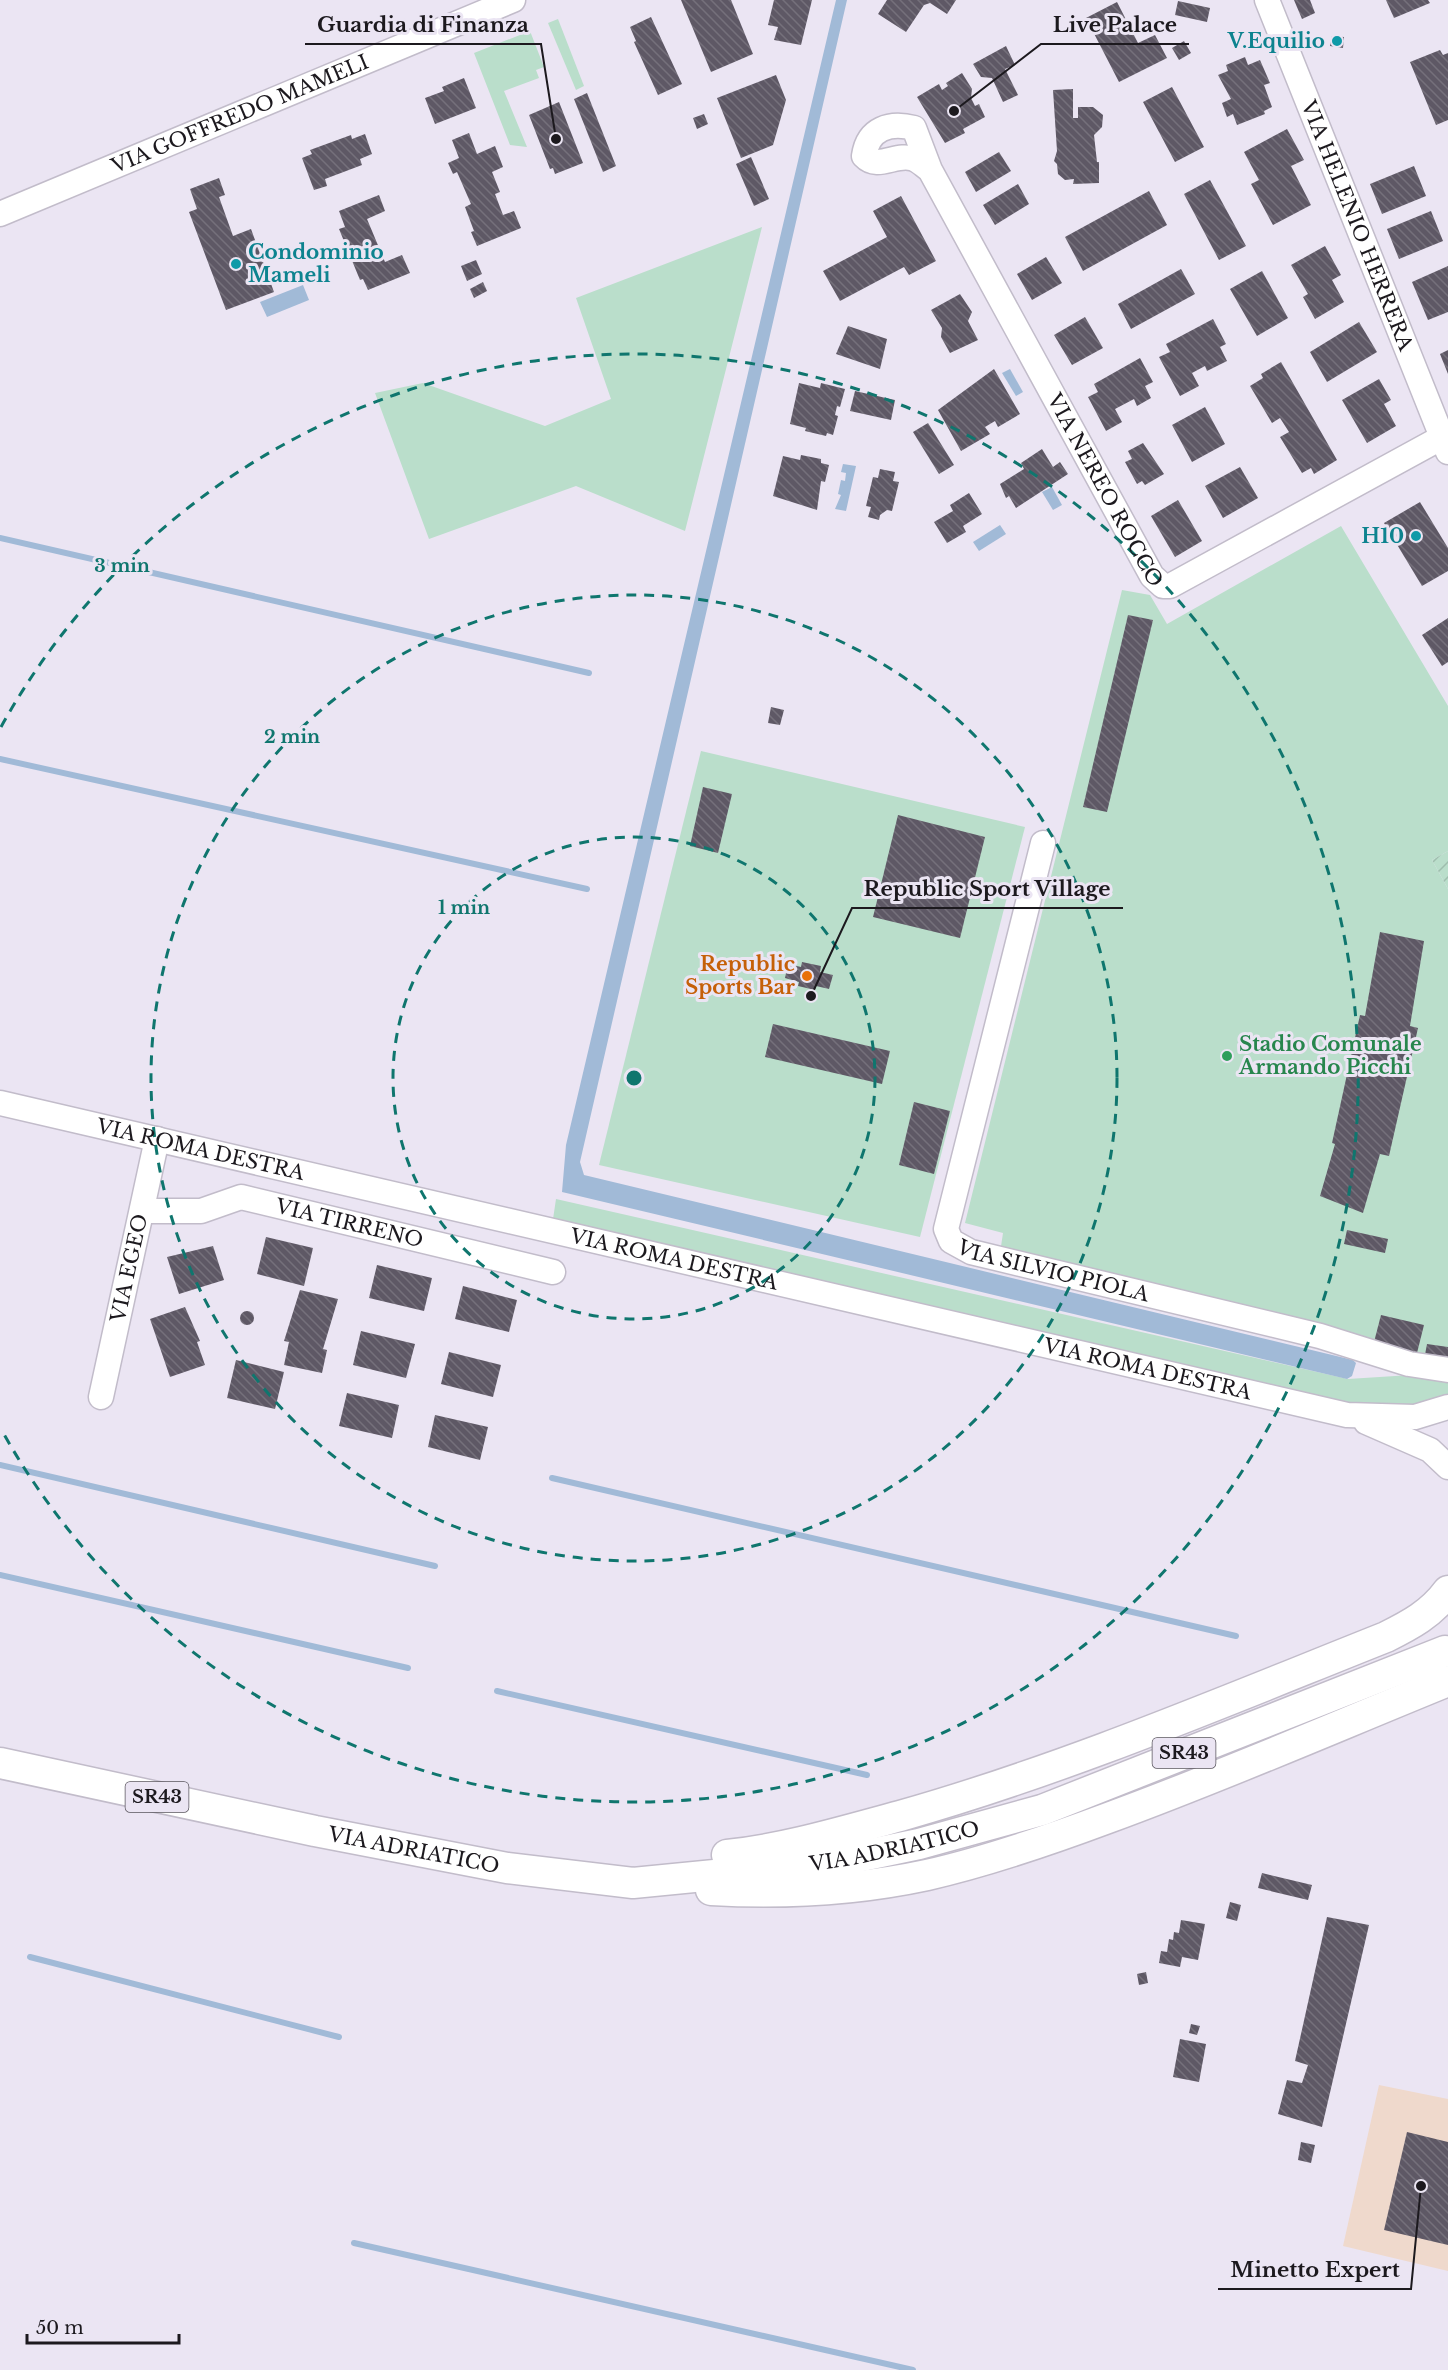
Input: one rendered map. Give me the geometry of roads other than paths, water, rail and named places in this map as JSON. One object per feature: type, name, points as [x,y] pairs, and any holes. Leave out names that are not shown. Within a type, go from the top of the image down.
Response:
[{"type":"main road","points":[[507,1868],[663,1860],[750,1852],[847,1831],[980,1793],[1089,1756],[1386,1637],[1414,1624],[1429,1612],[1448,1591]]},
{"type":"main road","name":"VIA ADRIATICO","points":[[0,1763],[315,1831],[507,1868],[633,1883],[786,1868],[852,1858],[983,1827],[1042,1810],[1445,1651]]},
{"type":"main road","points":[[633,1883],[762,1893],[926,1875],[1052,1839],[1163,1798],[1448,1681]]},
{"type":"street","name":"VIA GOFFREDO MAMELI","points":[[0,214],[513,0]]},
{"type":"street","name":"VIA HELENIO HERRERA","points":[[1267,0],[1446,441]]},
{"type":"street","name":"VIA NEREO ROCCO","points":[[930,170],[1152,576],[1163,586],[1170,586],[1446,441]]},
{"type":"street","name":"VIA SILVIO PIOLA","points":[[1043,843],[946,1229],[951,1241],[971,1252],[1320,1336],[1409,1364],[1448,1370]]},
{"type":"street","name":"VIA ROMA DESTRA","points":[[0,1103],[1347,1415],[1430,1450],[1448,1467]]},
{"type":"street","name":"VIA EGEO","points":[[101,1397],[157,1139]]},
{"type":"street","name":"VIA TIRRENO","points":[[143,1211],[201,1211],[241,1197],[553,1272]]},
{"type":"street","name":"VIA ROMA DESTRA","points":[[1347,1415],[1414,1417],[1448,1407]]},
{"type":"water","points":[[836,0],[847,0],[580,1162],[584,1175],[1353,1360],[1356,1363],[1352,1376],[1347,1379],[562,1192],[566,1145]]},
{"type":"water","points":[[303,285],[309,300],[267,317],[260,302]]},
{"type":"water","points":[[1010,369],[1023,392],[1016,396],[1002,373]]},
{"type":"water","points":[[843,464],[856,466],[846,511],[835,509],[841,495],[838,494],[841,480],[845,481],[846,473],[841,472]]},
{"type":"water","points":[[1052,487],[1062,505],[1053,510],[1042,492]]},
{"type":"water","points":[[1000,525],[1006,534],[979,551],[973,542]]},
{"type":"waterway","points":[[0,538],[589,673]]},
{"type":"waterway","points":[[0,759],[587,889]]},
{"type":"waterway","points":[[0,1465],[435,1566]]},
{"type":"waterway","points":[[552,1478],[1236,1636]]},
{"type":"waterway","points":[[0,1575],[408,1668]]},
{"type":"waterway","points":[[497,1691],[867,1775]]},
{"type":"waterway","points":[[30,1957],[339,2037]]},
{"type":"waterway","points":[[354,2243],[913,2370]]},
{"type":"place","name":"V.Equilio","points":[[1337,41]]},
{"type":"place","name":"Live Palace","points":[[954,111]]},
{"type":"place","name":"Guardia di Finanza","points":[[556,139]]},
{"type":"place","name":"Condominio Mameli","points":[[236,264]]},
{"type":"place","name":"H10","points":[[1416,536]]},
{"type":"place","name":"Republic Sports Bar","points":[[807,976]]},
{"type":"place","name":"Republic Sport Village","points":[[811,996]]},
{"type":"place","name":"Stadio Comunale Armando Picchi","points":[[1227,1056]]},
{"type":"place","name":"Minetto Expert","points":[[1421,2186]]}]
